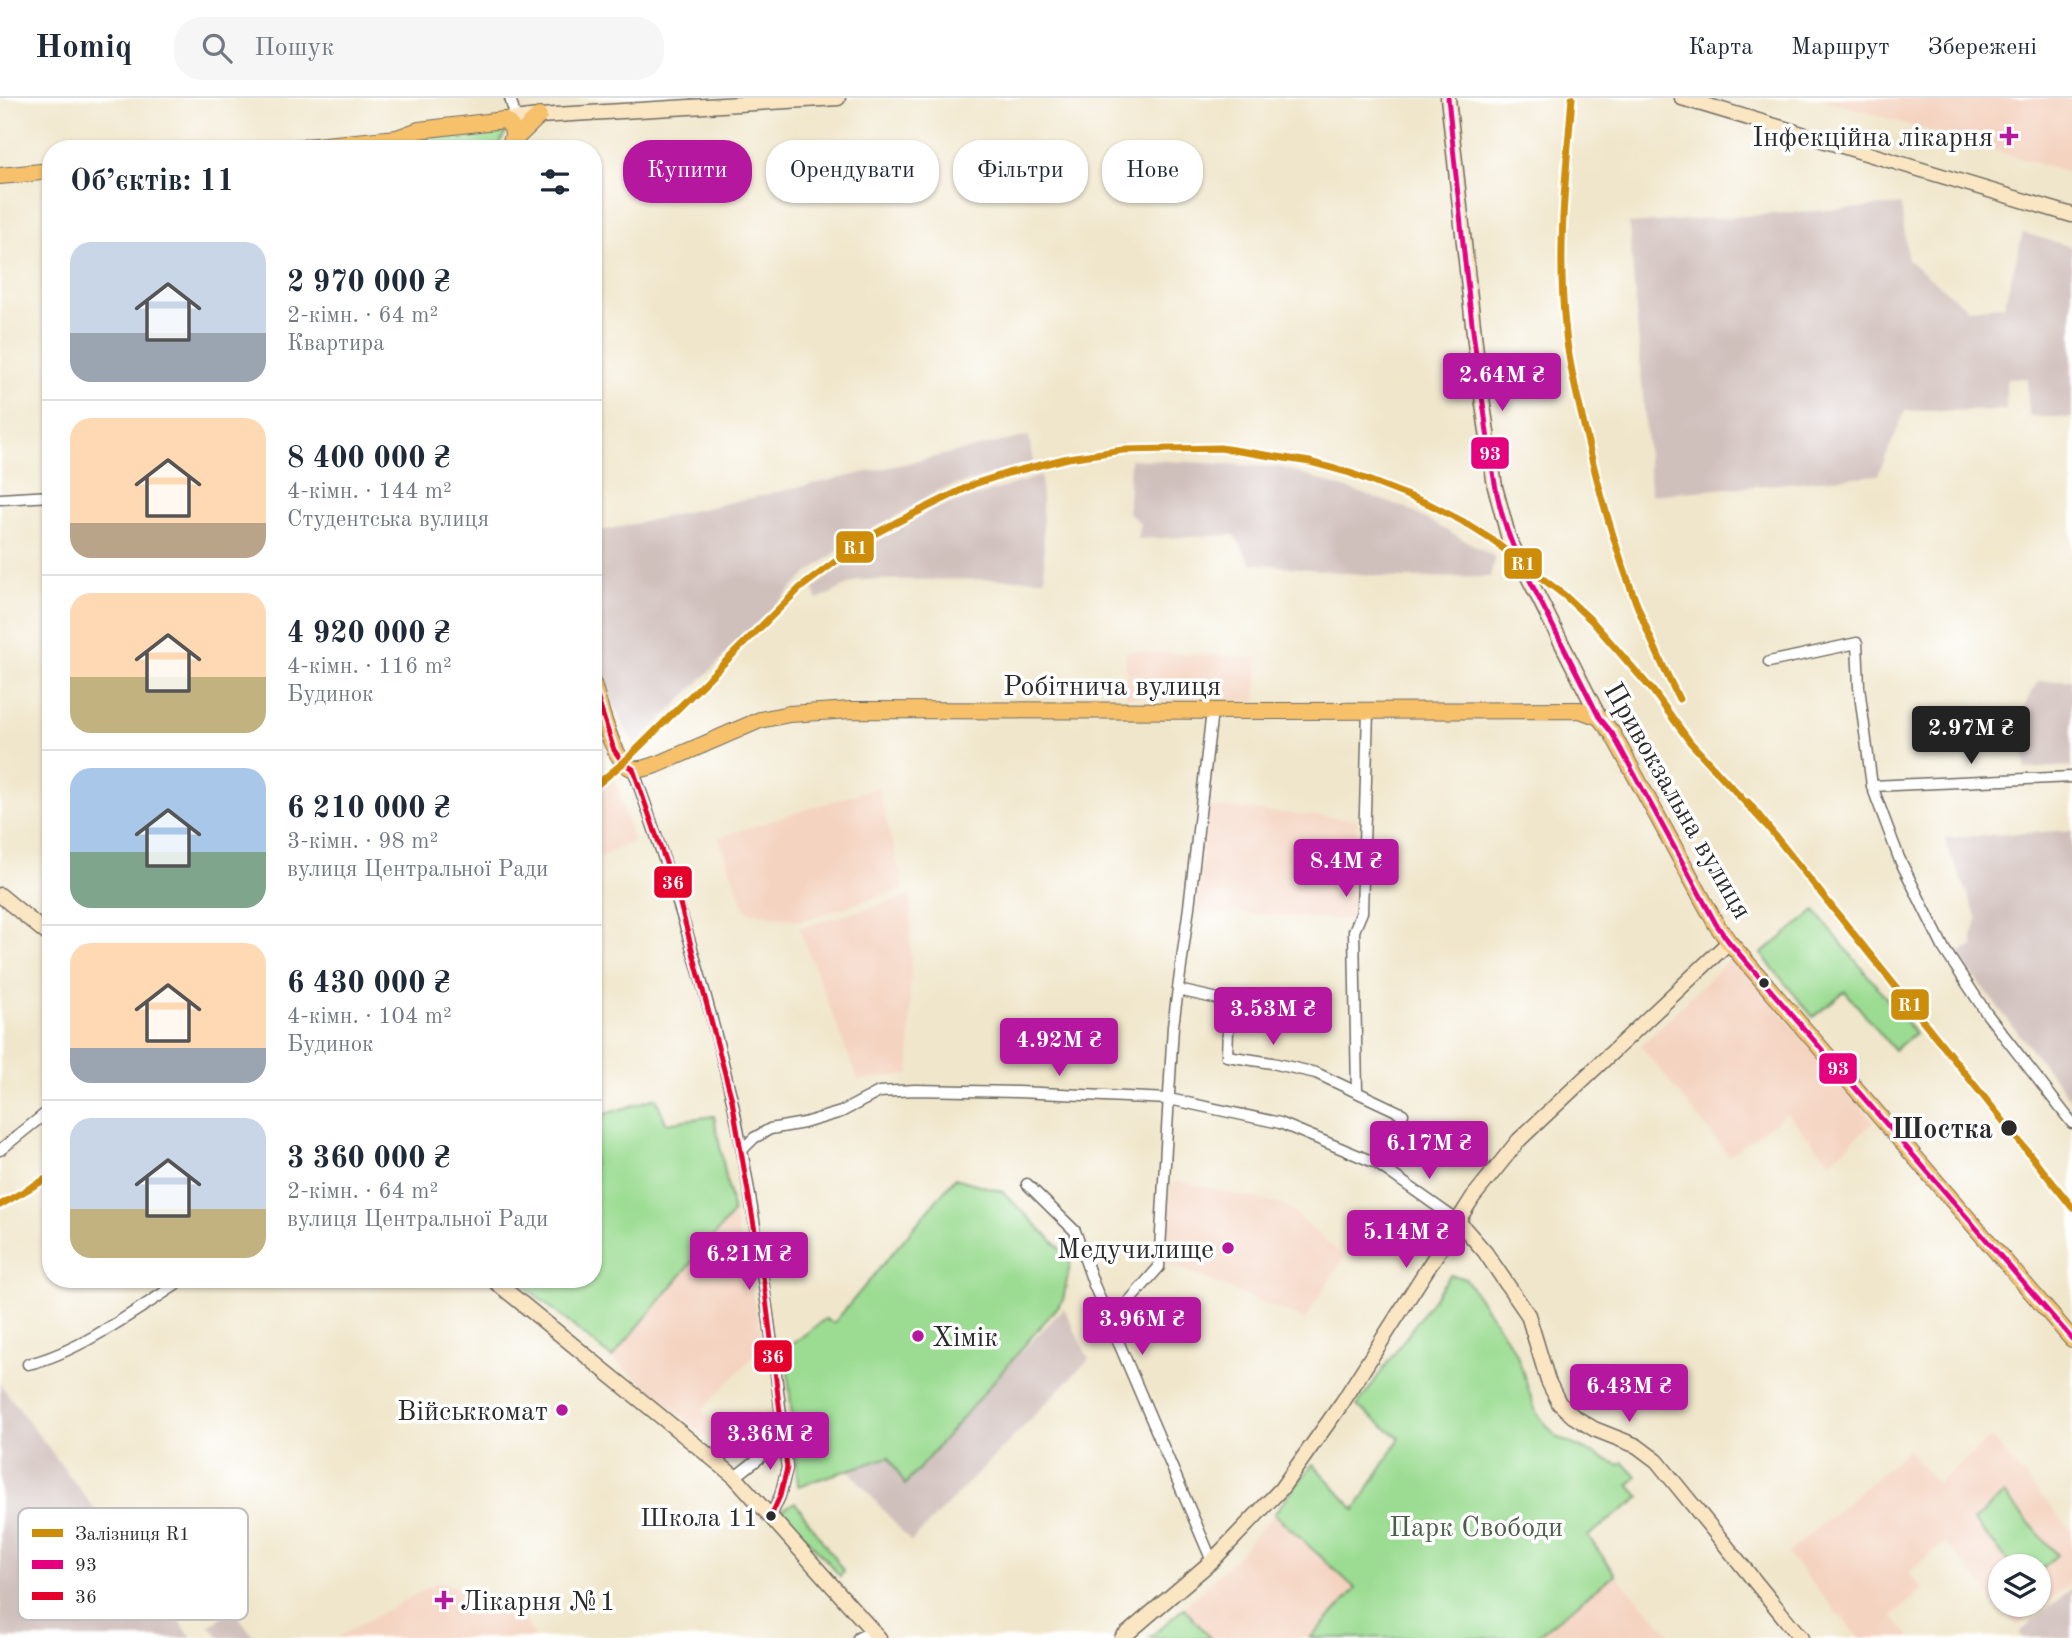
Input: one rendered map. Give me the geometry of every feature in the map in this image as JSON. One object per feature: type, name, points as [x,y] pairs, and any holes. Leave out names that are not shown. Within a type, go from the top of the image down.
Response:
[{"type":"main road","points":[[376,140],[397,138],[424,130],[539,116],[838,98]]},
{"type":"main road","name":"Привокзальна вулиця","points":[[1448,98],[1478,370],[1495,487],[1509,539],[1599,717],[1612,733],[1709,912],[1729,942],[2072,1339]]},
{"type":"main road","points":[[1682,98],[2072,215]]},
{"type":"main road","points":[[514,140],[539,116]]},
{"type":"main road","points":[[510,119],[514,132],[511,140]]},
{"type":"main road","points":[[422,140],[424,130]]},
{"type":"main road","points":[[0,176],[42,172]]},
{"type":"main road","name":"Робітнича вулиця","points":[[633,769],[654,766],[760,720],[789,713],[851,710],[1580,710],[1599,717]]},
{"type":"main road","points":[[602,712],[614,750],[623,763],[633,769]]},
{"type":"main road","points":[[0,895],[42,930]]},
{"type":"main road","points":[[1122,1638],[1212,1561],[1281,1489],[1354,1384],[1473,1197],[1519,1140],[1729,942]]},
{"type":"main road","points":[[1458,1221],[1485,1252],[1528,1315],[1548,1381],[1559,1403],[1594,1429],[1637,1446],[1657,1461],[1801,1638]]},
{"type":"main road","points":[[503,1288],[735,1477],[876,1634]]},
{"type":"street","points":[[510,98],[510,119]]},
{"type":"street","points":[[0,499],[42,497]]},
{"type":"street","points":[[1769,663],[1857,643],[1859,687],[1872,786],[1899,858],[1944,949],[1987,1014],[2072,1123]]},
{"type":"street","points":[[1110,1323],[1159,1267],[1173,1026],[1212,711]]},
{"type":"street","points":[[1357,1089],[1354,931],[1362,912],[1368,711]]},
{"type":"street","points":[[633,769],[675,888],[696,959],[742,1150],[764,1283],[787,1468],[780,1496],[771,1516]]},
{"type":"street","points":[[1872,786],[2072,777]]},
{"type":"street","points":[[1178,989],[1232,1002],[1227,1056],[1315,1073],[1357,1089],[1404,1114],[1382,1167]]},
{"type":"street","points":[[742,1150],[754,1138],[770,1129],[841,1112],[879,1093],[915,1090],[1018,1092],[1169,1099],[1280,1123],[1376,1163],[1458,1221]]},
{"type":"street","points":[[0,1150],[42,1116]]},
{"type":"street","points":[[1027,1184],[1075,1231],[1110,1323],[1212,1561]]},
{"type":"street","points":[[28,1364],[48,1359],[100,1332],[171,1288]]},
{"type":"street","points":[[735,1477],[771,1449],[782,1431]]},
{"type":"street","points":[[858,1638],[876,1634]]},
{"type":"shaded area","name":"Інфекційна лікарня","points":[[1820,98],[2072,98],[2072,174]]},
{"type":"shaded area","points":[[1901,205],[1908,260],[1968,309],[2004,306],[2023,233],[2072,247],[2072,418],[2029,416],[2027,378],[2006,379],[2006,410],[1905,411],[1878,475],[1651,495],[1629,224]]},
{"type":"shaded area","points":[[1029,436],[1033,463],[939,490],[855,538],[807,574],[635,746],[602,680],[602,531]]},
{"type":"shaded area","points":[[1130,459],[1280,467],[1406,508],[1495,557],[1490,577],[1397,578],[1251,563],[1234,535],[1137,539],[1140,523],[1128,512]]},
{"type":"shaded area","points":[[1041,476],[1045,579],[858,580],[818,600],[813,589],[855,554],[931,510]]},
{"type":"shaded area","points":[[1126,651],[1258,658],[1256,701],[1126,697]]},
{"type":"shaded area","points":[[2072,680],[2072,766],[2025,769],[2023,710],[2038,681]]},
{"type":"shaded area","points":[[615,778],[633,842],[602,856],[602,787]]},
{"type":"shaded area","points":[[878,787],[904,889],[800,921],[745,911],[719,837]]},
{"type":"shaded area","points":[[1208,807],[1357,819],[1355,920],[1196,911]]},
{"type":"shaded area","points":[[2072,830],[2072,1101],[1956,954],[1974,946],[1972,936],[1978,919],[1944,838]]},
{"type":"shaded area","points":[[911,896],[910,1074],[858,1080],[799,928]]},
{"type":"shaded area","points":[[1727,961],[1737,961],[1874,1121],[1830,1162],[1787,1113],[1729,1156],[1641,1046]]},
{"type":"shaded area","points":[[1178,1181],[1286,1206],[1344,1257],[1305,1320],[1165,1262],[1169,1187]]},
{"type":"shaded area","points":[[733,1213],[764,1345],[702,1410],[733,1438],[772,1408],[776,1429],[734,1461],[612,1358]]},
{"type":"shaded area","points":[[1064,1308],[1089,1359],[911,1542],[848,1469],[942,1433]]},
{"type":"shaded area","points":[[0,1384],[94,1508],[18,1508],[18,1620],[178,1620],[192,1638],[0,1638]]},
{"type":"shaded area","points":[[1991,1438],[2072,1532],[2072,1581],[2051,1599],[2051,1554],[1988,1554],[1988,1592],[1945,1542],[1908,1573],[1923,1590],[1892,1616],[1911,1638],[1859,1638],[1787,1554],[1908,1450],[1937,1484]]},
{"type":"shaded area","points":[[1274,1514],[1356,1589],[1310,1638],[1210,1638],[1184,1608],[1233,1560]]},
{"type":"shaded area","points":[[1615,1574],[1674,1638],[1534,1638]]},
{"type":"shaded area","name":"Лікарня №1","points":[[440,1581],[525,1619],[534,1638],[336,1638]]},
{"type":"shaded area","points":[[2072,1588],[2072,1638],[2024,1638],[2019,1633],[2038,1617],[2051,1617],[2051,1606]]},
{"type":"shaded area","points":[[2009,1617],[2030,1617],[2018,1627]]},
{"type":"shaded area","points":[[219,1620],[241,1620],[255,1638],[220,1638],[210,1626]]},
{"type":"green space","points":[[499,126],[505,134],[501,140],[428,140],[426,136]]},
{"type":"green space","points":[[1815,911],[1915,1033],[1894,1050],[1845,991],[1813,1017],[1761,954]]},
{"type":"green space","points":[[656,1098],[666,1123],[714,1116],[733,1213],[612,1358],[527,1288],[602,1288],[602,1115]]},
{"type":"green space","name":"Хімік","points":[[955,1178],[1003,1192],[1071,1259],[1063,1300],[905,1485],[889,1457],[798,1486],[786,1349],[825,1319],[834,1323]]},
{"type":"green space","name":"Парк Свободи","points":[[1450,1275],[1465,1278],[1516,1352],[1536,1412],[1556,1437],[1619,1465],[1623,1462],[1637,1477],[1629,1485],[1640,1497],[1588,1536],[1615,1574],[1534,1638],[1310,1638],[1356,1589],[1274,1514],[1313,1464],[1355,1510],[1400,1438],[1357,1406]]},
{"type":"green space","points":[[2004,1494],[2057,1555],[2051,1560],[2051,1554],[2002,1554],[1973,1521]]},
{"type":"green space","points":[[795,1502],[844,1572],[840,1576],[782,1510]]},
{"type":"green space","points":[[1184,1608],[1210,1638],[1149,1638]]},
{"type":"rail line","name":"R1","points":[[1572,98],[1563,212],[1562,268],[1565,325],[1571,364],[1594,466],[1623,568],[1648,633],[1679,699]]},
{"type":"rail line","name":"R1","points":[[602,780],[800,588],[867,538],[974,484],[1008,473],[1068,458],[1123,450],[1220,448],[1310,462],[1350,473],[1429,504],[1492,540],[1564,595],[1592,621],[1653,691],[1690,742],[1765,824]]},
{"type":"rail line","name":"R1","points":[[1748,802],[2072,1207]]},
{"type":"rail line","name":"R1","points":[[0,1205],[42,1181]]},
{"type":"transit line","name":"93","points":[[1448,98],[1468,293],[1492,467],[1505,523],[1519,559],[1599,717],[1612,733],[1716,924],[2072,1339]]},
{"type":"transit line","name":"36","points":[[602,712],[614,750],[623,763],[633,769],[679,900],[732,1100],[764,1283],[787,1468],[780,1496],[771,1516]]},
{"type":"place","name":"Інфекційна лікарня","points":[[2009,136]]},
{"type":"place","name":"Шостка","points":[[2009,1128]]},
{"type":"place","name":"Медучилище","points":[[1228,1248]]},
{"type":"place","name":"Хімік","points":[[918,1336]]},
{"type":"place","name":"Військкомат","points":[[562,1410]]},
{"type":"place","name":"Школа 11","points":[[771,1516]]},
{"type":"place","name":"Лікарня №1","points":[[444,1600]]}]
